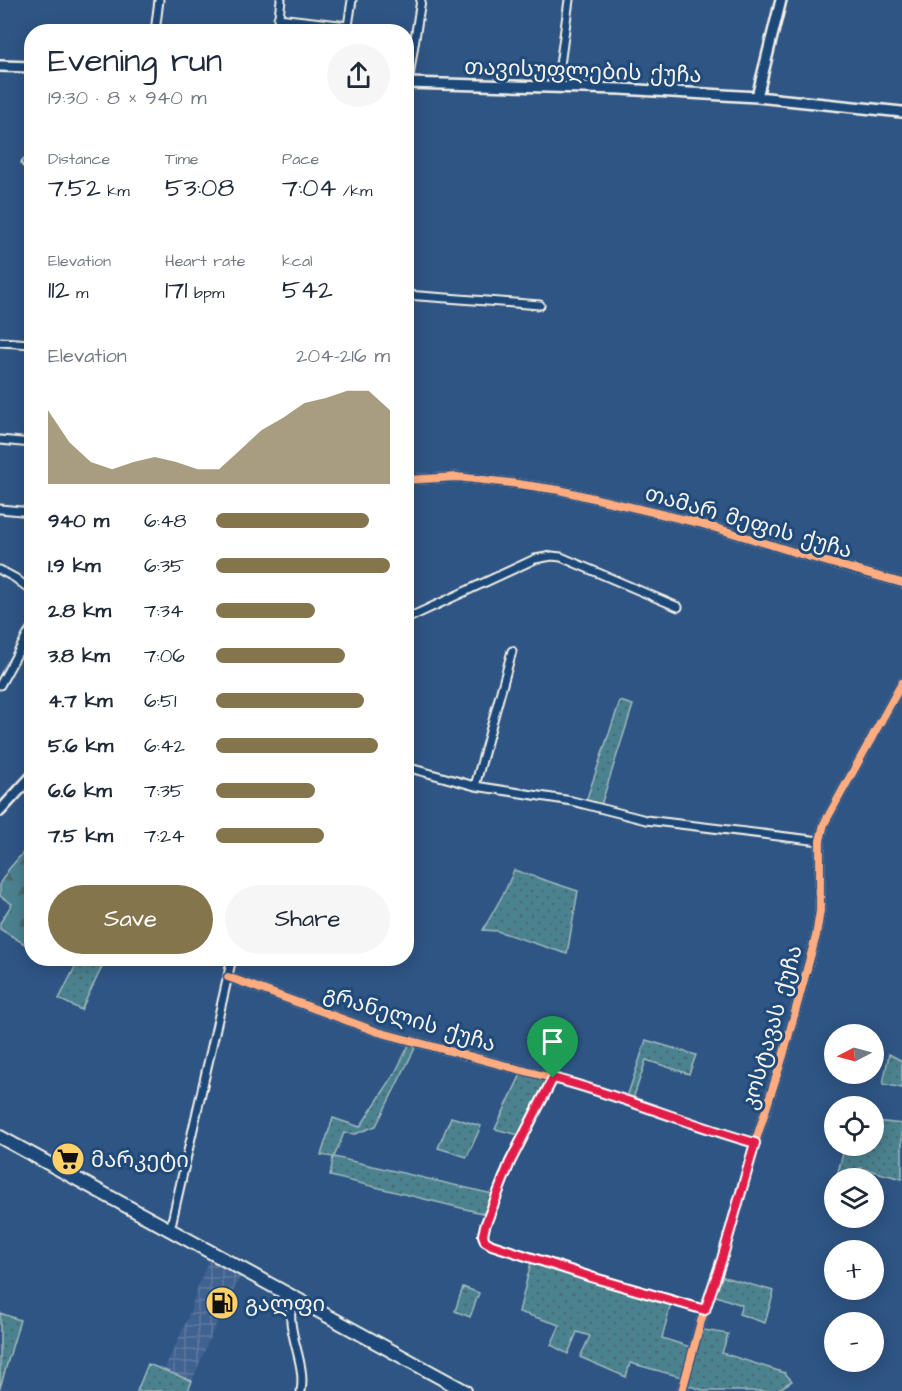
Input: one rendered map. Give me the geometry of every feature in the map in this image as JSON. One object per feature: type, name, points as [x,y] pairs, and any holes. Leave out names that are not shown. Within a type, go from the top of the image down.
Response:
[{"type":"highway","points":[[0,1137],[465,1391]]},
{"type":"main road","points":[[757,97],[781,0]]},
{"type":"main road","points":[[0,66],[24,67]]},
{"type":"main road","name":"თავისუფლების ქუჩა","points":[[414,83],[621,89],[757,97],[902,112]]},
{"type":"main road","points":[[0,811],[24,785]]},
{"type":"street","points":[[156,24],[159,0]]},
{"type":"street","points":[[278,24],[281,0]]},
{"type":"street","points":[[348,24],[352,0]]},
{"type":"street","points":[[414,42],[421,0]]},
{"type":"street","points":[[557,87],[569,0]]},
{"type":"street","points":[[278,18],[330,24]]},
{"type":"street","points":[[414,296],[540,305]]},
{"type":"street","points":[[0,342],[24,344]]},
{"type":"street","points":[[0,440],[24,442]]},
{"type":"street","name":"თამარ მეფის ქუჩა","points":[[414,480],[458,477],[559,490],[699,523],[902,583]]},
{"type":"street","points":[[0,509],[24,511]]},
{"type":"street","points":[[414,615],[535,560],[552,556],[561,557],[678,607]]},
{"type":"street","points":[[0,570],[24,585]]},
{"type":"street","points":[[0,685],[24,642]]},
{"type":"street","points":[[475,786],[512,651]]},
{"type":"street","name":"კოსტავას ქუჩა","points":[[682,1391],[783,1056],[818,929],[820,841],[824,824],[902,683]]},
{"type":"street","points":[[414,769],[475,786],[572,801],[646,820],[820,841]]},
{"type":"street","points":[[170,1230],[230,966]]},
{"type":"street","name":"გრანელის ქუჩა","points":[[228,977],[378,1032],[586,1087],[755,1143]]},
{"type":"street","points":[[553,1078],[510,1162],[485,1226],[483,1235],[485,1241],[591,1277],[705,1310]]},
{"type":"street","points":[[294,1298],[291,1306],[291,1324],[303,1381],[301,1391]]},
{"type":"shaded area","points":[[212,1252],[244,1270],[213,1331],[192,1381],[164,1370],[188,1318]]},
{"type":"green space","points":[[620,701],[633,705],[600,808],[585,804]]},
{"type":"green space","points":[[24,851],[24,944],[0,929],[0,923],[12,904],[0,896],[0,883]]},
{"type":"green space","points":[[514,870],[578,891],[567,954],[497,931],[483,930]]},
{"type":"green space","points":[[76,966],[103,966],[81,1010],[59,999]]},
{"type":"green space","points":[[646,1040],[696,1055],[689,1074],[646,1060],[632,1102],[626,1100]]},
{"type":"green space","points":[[411,1041],[418,1042],[376,1126],[355,1134],[344,1133],[334,1157],[497,1195],[490,1215],[330,1176],[333,1157],[321,1155],[333,1118],[360,1127],[394,1075]]},
{"type":"green space","points":[[889,1054],[902,1061],[902,1088],[883,1084]]},
{"type":"green space","points":[[523,1070],[553,1078],[523,1136],[495,1129]]},
{"type":"green space","points":[[451,1117],[481,1126],[467,1157],[438,1148]]},
{"type":"green space","points":[[884,1122],[902,1124],[902,1179],[884,1174],[884,1168],[839,1168],[842,1156],[884,1156]]},
{"type":"green space","points":[[532,1258],[672,1300],[662,1338],[693,1348],[699,1329],[728,1334],[722,1353],[785,1373],[792,1381],[776,1391],[705,1391],[684,1384],[685,1378],[630,1363],[626,1377],[580,1357],[590,1336],[577,1332],[568,1354],[551,1345],[560,1325],[519,1312]]},
{"type":"green space","points":[[717,1275],[774,1291],[765,1323],[739,1314],[742,1305],[710,1294]]},
{"type":"green space","points":[[463,1287],[479,1293],[470,1317],[455,1311]]},
{"type":"green space","points":[[0,1313],[20,1320],[0,1388]]},
{"type":"green space","points":[[148,1364],[192,1381],[188,1391],[137,1391]]},
{"type":"cycle path","points":[[414,480],[457,477],[559,490],[699,523],[902,583]]},
{"type":"cycle path","points":[[682,1391],[701,1321],[783,1056],[816,936],[820,911],[820,841],[824,824],[902,683]]},
{"type":"cycle path","points":[[228,977],[378,1032],[586,1087],[755,1143]]},
{"type":"place","name":"მარკეტი","points":[[68,1159]]},
{"type":"place","name":"გალფი","points":[[222,1303]]},
{"type":"route","points":[[553,1078],[755,1143],[705,1310],[591,1277],[485,1241],[483,1235],[485,1226],[510,1162],[553,1078]]}]
